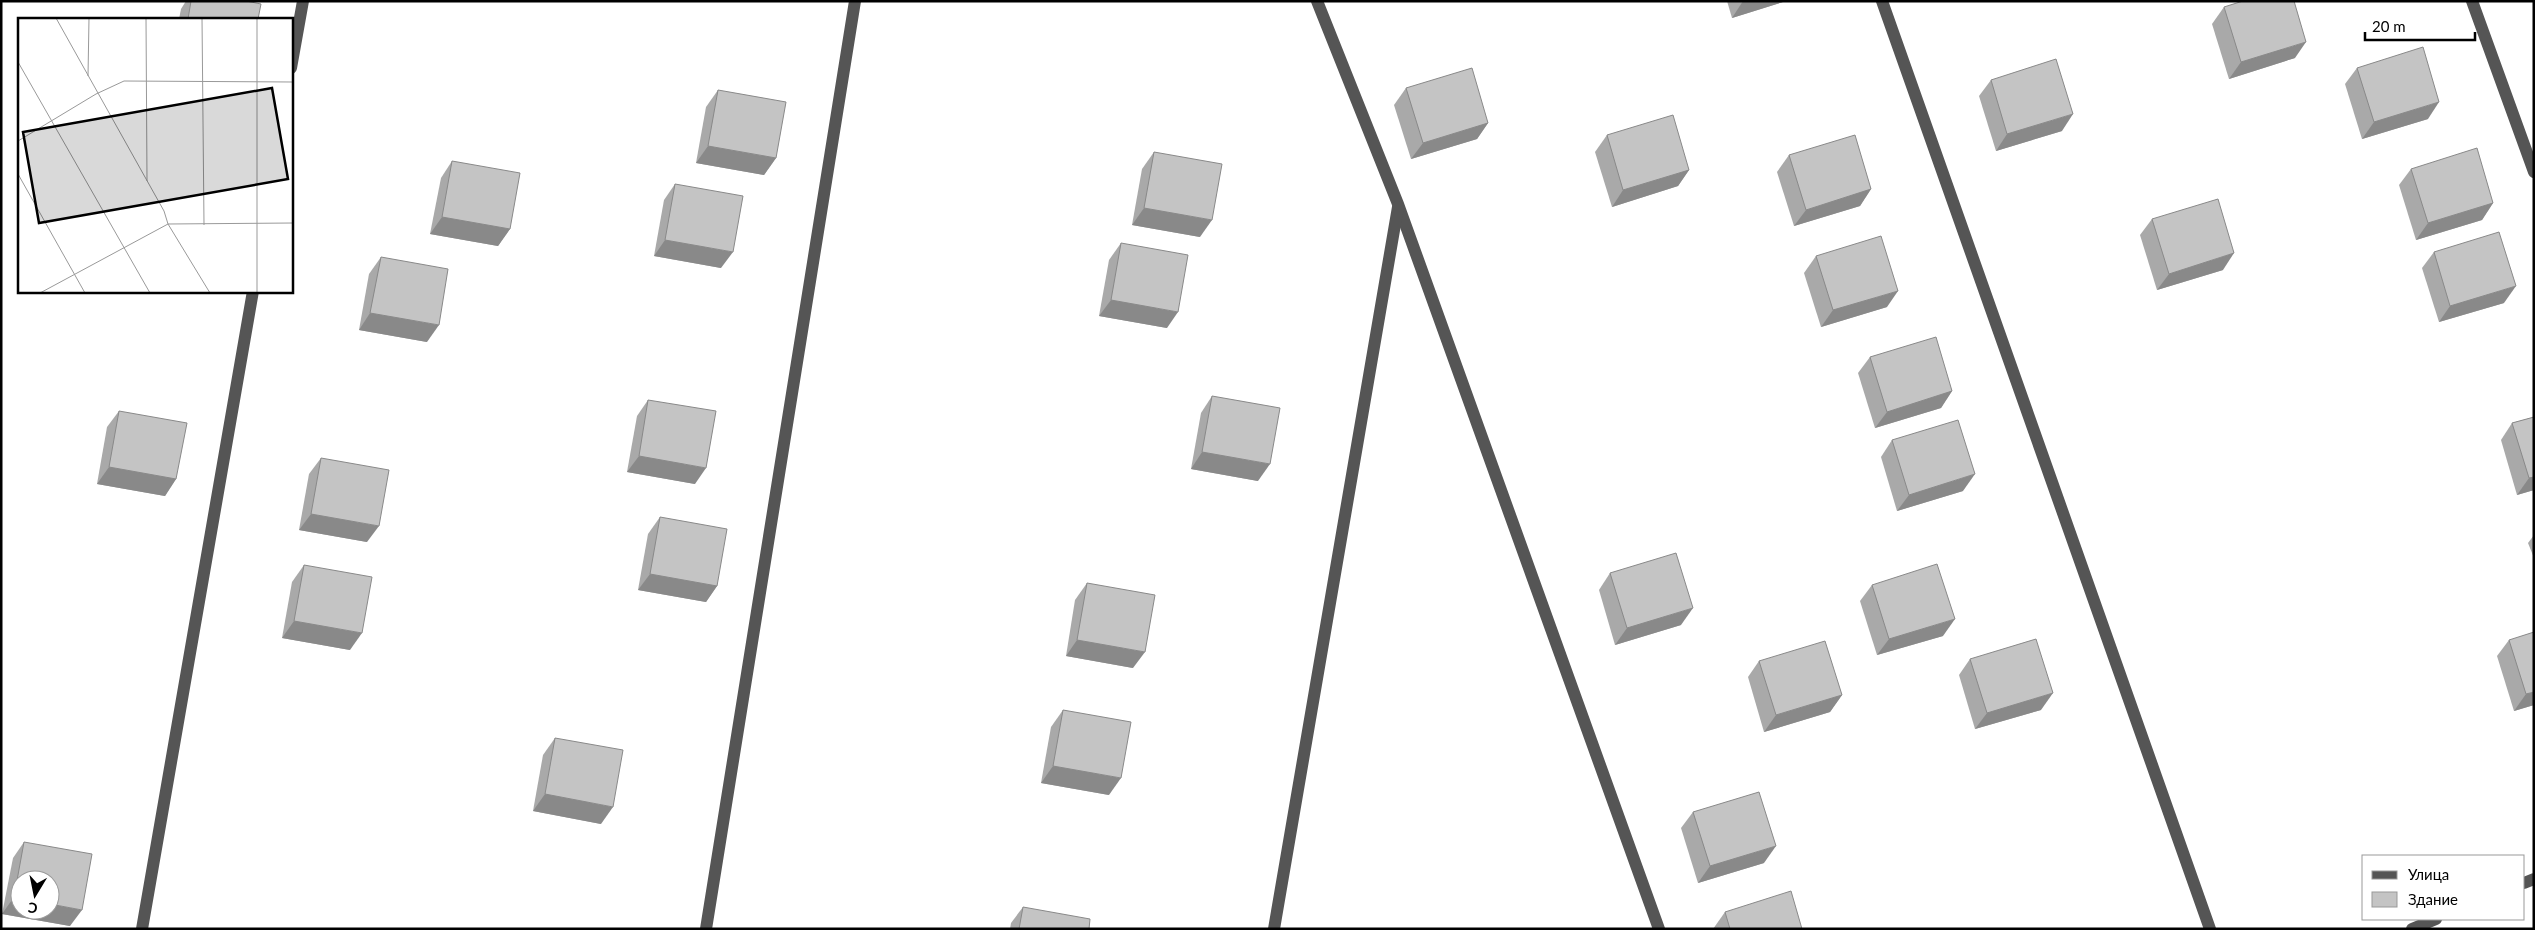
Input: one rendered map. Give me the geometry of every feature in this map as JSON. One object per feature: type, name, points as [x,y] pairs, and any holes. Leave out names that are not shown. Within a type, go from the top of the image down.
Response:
[{"type":"street","points":[[292,62],[303,1]]},
{"type":"street","points":[[706,929],[854,1]]},
{"type":"street","points":[[1317,1],[1398,204],[1659,929]]},
{"type":"street","points":[[1882,1],[2210,929]]},
{"type":"street","points":[[2472,1],[2534,172]]},
{"type":"street","points":[[1274,929],[1398,204]]},
{"type":"street","points":[[142,929],[253,292]]},
{"type":"street","points":[[2412,929],[2434,920]]},
{"type":"building","points":[[191,1],[246,1],[261,4],[258,18],[188,18]]},
{"type":"building","points":[[2243,1],[2294,1],[2306,42],[2241,62],[2224,7]]},
{"type":"building","points":[[2423,47],[2439,102],[2374,122],[2357,68]]},
{"type":"building","points":[[2056,59],[2073,114],[2007,134],[1991,80]]},
{"type":"building","points":[[1472,68],[1488,123],[1423,143],[1406,88]]},
{"type":"building","points":[[718,90],[786,102],[776,158],[708,146]]},
{"type":"building","points":[[1673,115],[1689,170],[1623,190],[1607,135]]},
{"type":"building","points":[[1855,135],[1871,189],[1806,210],[1789,155]]},
{"type":"building","points":[[2477,148],[2493,203],[2428,223],[2411,169]]},
{"type":"building","points":[[1154,152],[1222,164],[1212,220],[1144,208]]},
{"type":"building","points":[[452,161],[520,173],[510,229],[442,217]]},
{"type":"building","points":[[675,184],[743,196],[733,252],[665,240]]},
{"type":"building","points":[[2218,199],[2234,253],[2169,274],[2152,219]]},
{"type":"building","points":[[2499,232],[2516,286],[2450,306],[2434,252]]},
{"type":"building","points":[[1881,236],[1898,291],[1833,310],[1816,256]]},
{"type":"building","points":[[1121,243],[1188,255],[1178,312],[1111,300]]},
{"type":"building","points":[[381,257],[448,269],[439,325],[370,313]]},
{"type":"building","points":[[1936,337],[1952,391],[1887,412],[1870,357]]},
{"type":"building","points":[[1212,396],[1280,408],[1270,464],[1202,452]]},
{"type":"building","points":[[648,400],[716,411],[706,468],[639,456]]},
{"type":"building","points":[[119,411],[187,423],[176,479],[109,467]]},
{"type":"building","points":[[2534,417],[2534,477],[2529,478],[2512,423]]},
{"type":"building","points":[[1958,420],[1975,474],[1909,495],[1892,440]]},
{"type":"building","points":[[321,458],[389,470],[379,526],[311,514]]},
{"type":"building","points":[[660,517],[727,529],[717,586],[650,574]]},
{"type":"building","points":[[1676,553],[1693,608],[1627,628],[1610,573]]},
{"type":"building","points":[[1937,564],[1955,619],[1889,639],[1872,585]]},
{"type":"building","points":[[304,565],[372,577],[362,633],[294,621]]},
{"type":"building","points":[[1087,583],[1155,595],[1145,652],[1077,640]]},
{"type":"building","points":[[2534,632],[2534,692],[2526,694],[2509,640]]},
{"type":"building","points":[[2036,639],[2053,693],[1987,713],[1970,659]]},
{"type":"building","points":[[1825,641],[1842,695],[1776,715],[1759,661]]},
{"type":"building","points":[[1063,710],[1131,722],[1121,778],[1053,766]]},
{"type":"building","points":[[555,738],[623,750],[613,807],[545,794]]},
{"type":"building","points":[[1759,792],[1776,846],[1710,866],[1693,812]]},
{"type":"building","points":[[24,842],[92,854],[82,910],[60,906],[60,870],[19,870]]},
{"type":"building","points":[[1791,891],[1802,929],[1730,929],[1725,912]]},
{"type":"building","points":[[1023,907],[1090,919],[1089,929],[1019,929]]}]
